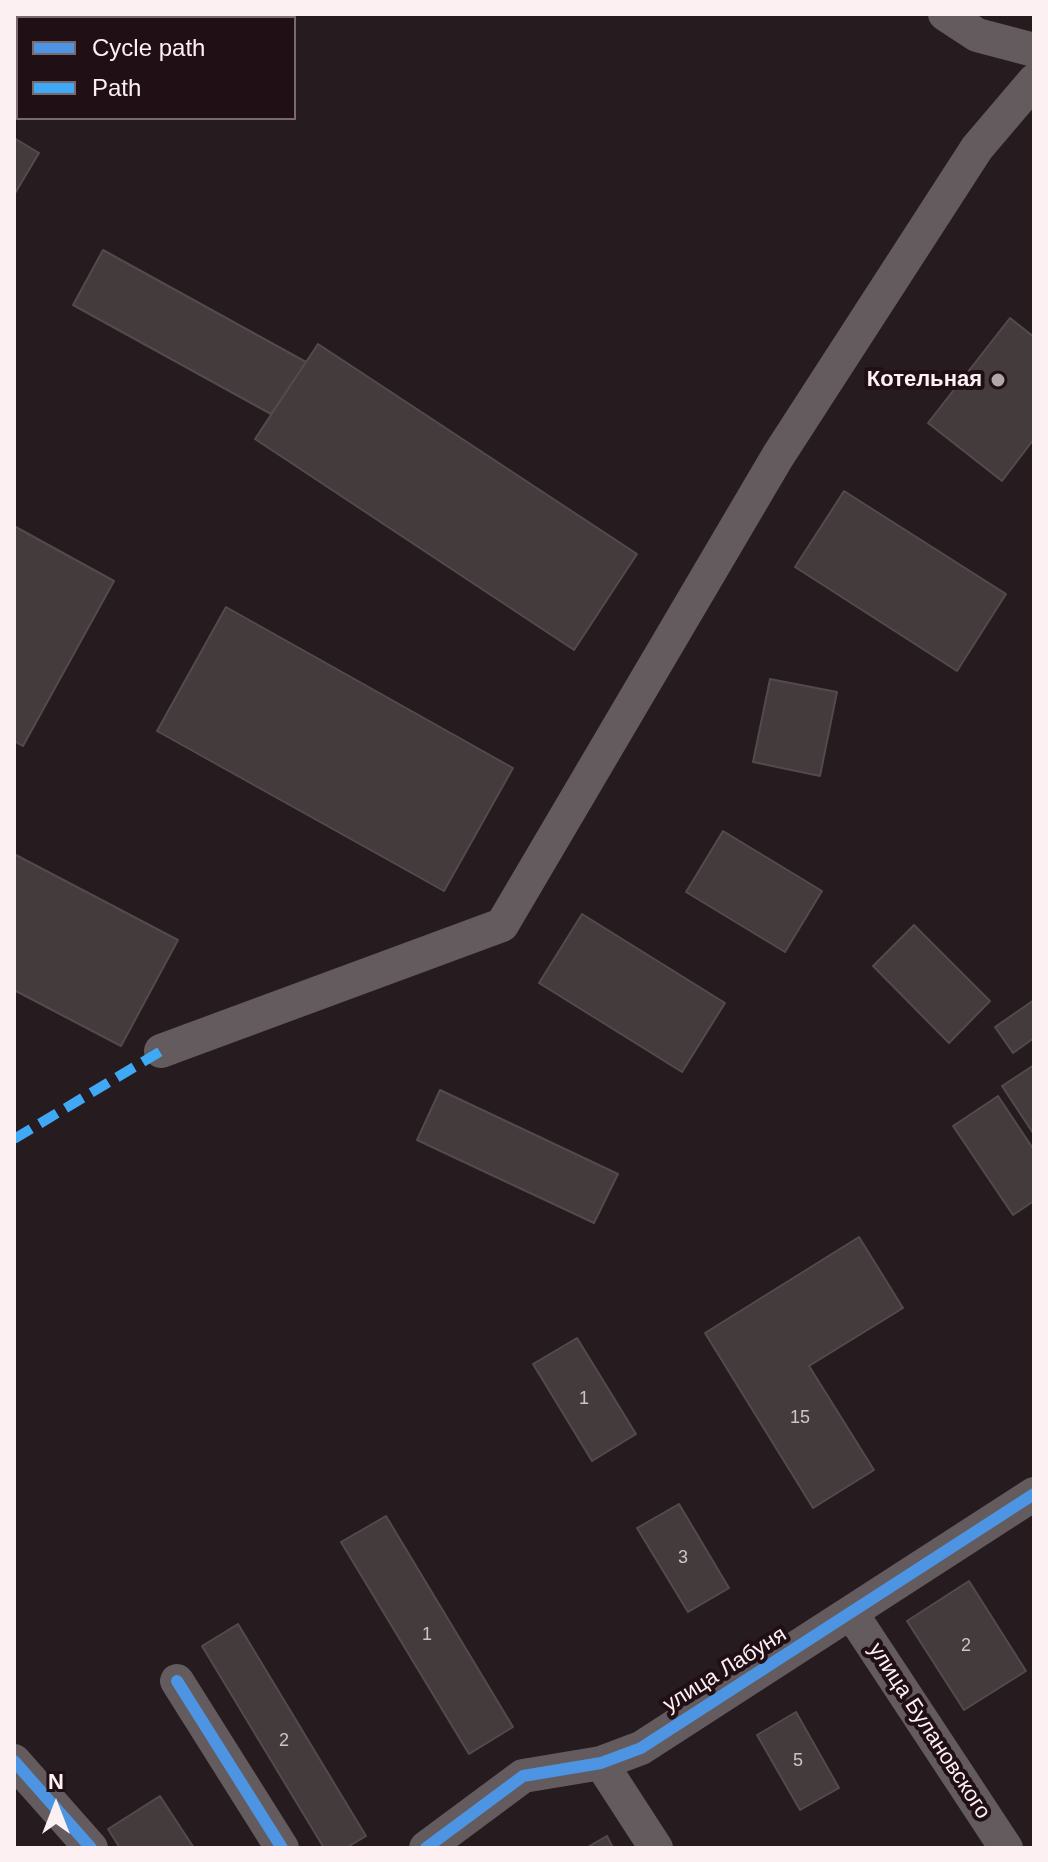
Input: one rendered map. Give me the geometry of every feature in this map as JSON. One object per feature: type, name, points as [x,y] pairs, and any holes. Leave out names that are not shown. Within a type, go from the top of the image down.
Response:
[{"type":"street","points":[[945,14],[977,35],[1034,50]]},
{"type":"street","points":[[161,1051],[502,925],[778,456],[977,148],[1034,81]]},
{"type":"street","name":"улица Лабуня","points":[[426,1848],[523,1776],[601,1763],[641,1748],[1034,1494]]},
{"type":"street","name":"улица Булановского","points":[[852,1614],[1006,1848]]},
{"type":"street","points":[[177,1681],[282,1848]]},
{"type":"street","points":[[14,1761],[91,1848]]},
{"type":"street","points":[[601,1763],[656,1848]]},
{"type":"building","points":[[14,138],[39,153],[14,195]]},
{"type":"building","points":[[103,250],[306,362],[271,414],[73,305]]},
{"type":"building","name":"Котельная","points":[[1010,318],[1034,337],[1034,439],[1002,481],[928,423]]},
{"type":"building","points":[[318,344],[637,554],[574,650],[255,439]]},
{"type":"building","points":[[844,491],[1006,594],[957,671],[795,567]]},
{"type":"building","points":[[14,526],[114,581],[23,746],[14,741]]},
{"type":"building","points":[[226,607],[513,768],[444,891],[157,731]]},
{"type":"building","points":[[770,679],[837,692],[820,776],[753,762]]},
{"type":"building","points":[[723,831],[822,891],[785,952],[686,892]]},
{"type":"building","points":[[14,854],[178,940],[121,1046],[14,990]]},
{"type":"building","points":[[582,914],[725,1003],[682,1072],[539,983]]},
{"type":"building","points":[[914,925],[990,1001],[949,1043],[873,966]]},
{"type":"building","points":[[1034,1000],[1034,1038],[1013,1053],[995,1027]]},
{"type":"building","points":[[1034,1065],[1034,1133],[1033,1133],[1002,1086]]},
{"type":"building","points":[[440,1090],[618,1174],[594,1223],[417,1140]]},
{"type":"building","points":[[998,1096],[1034,1150],[1034,1201],[1013,1215],[953,1126]]},
{"type":"building","points":[[859,1237],[903,1308],[809,1366],[874,1470],[813,1508],[705,1333]]},
{"type":"building","points":[[577,1338],[636,1434],[592,1461],[533,1364]]},
{"type":"building","points":[[679,1504],[729,1588],[688,1612],[637,1528]]},
{"type":"building","points":[[386,1516],[513,1727],[469,1754],[341,1542]]},
{"type":"building","points":[[969,1581],[1026,1671],[964,1710],[907,1621]]},
{"type":"building","points":[[238,1624],[366,1836],[346,1848],[324,1848],[202,1646]]},
{"type":"building","points":[[796,1712],[839,1788],[800,1810],[757,1735]]},
{"type":"building","points":[[160,1796],[194,1848],[120,1848],[108,1829]]},
{"type":"building","points":[[607,1836],[613,1848],[586,1848]]},
{"type":"marked path","points":[[14,1139],[161,1051]]},
{"type":"cycle path","points":[[426,1848],[523,1776],[601,1763],[641,1748],[1034,1494]]},
{"type":"cycle path","points":[[177,1681],[282,1848]]},
{"type":"cycle path","points":[[14,1761],[91,1848]]},
{"type":"place","name":"Котельная","points":[[998,380]]}]
